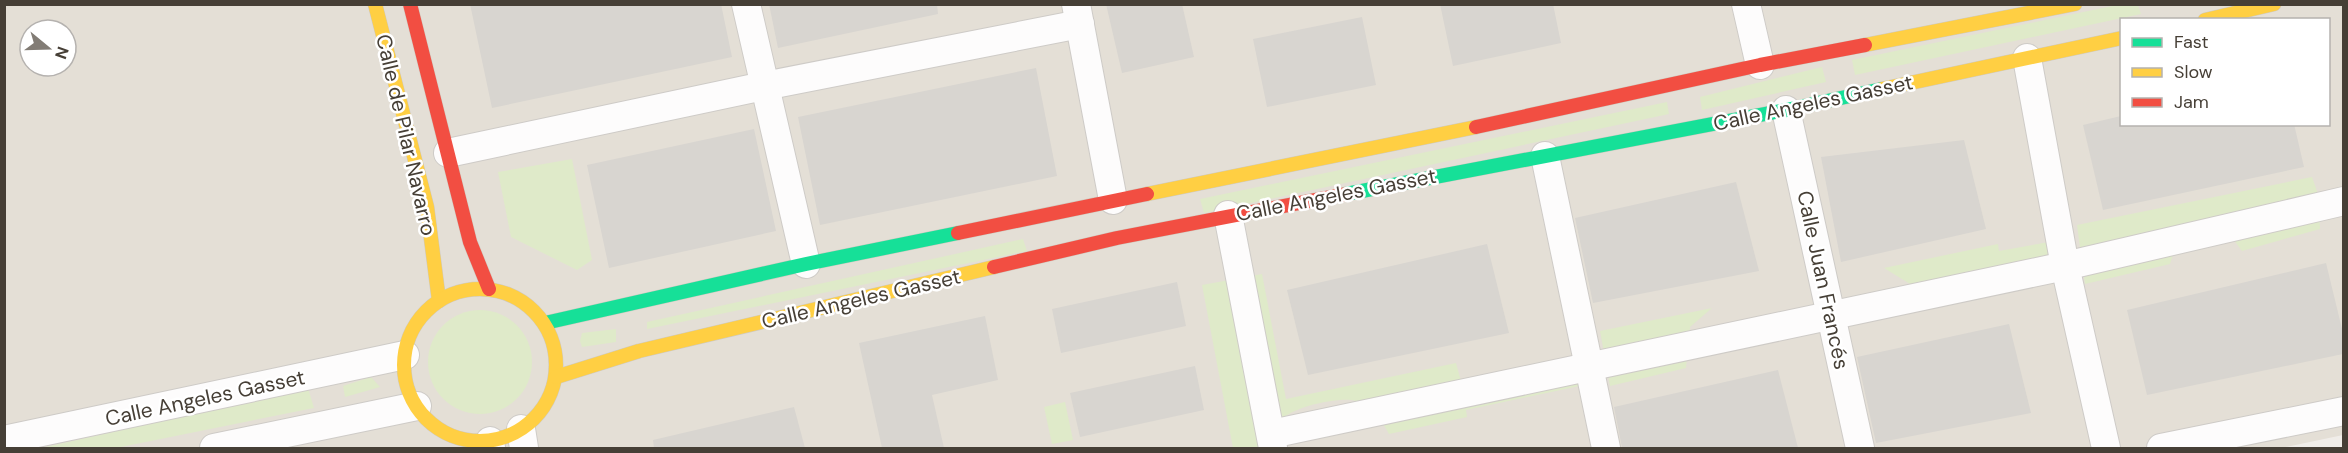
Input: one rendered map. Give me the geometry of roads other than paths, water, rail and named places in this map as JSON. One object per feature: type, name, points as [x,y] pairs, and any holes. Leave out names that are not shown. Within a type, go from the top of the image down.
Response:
[{"type":"street","name":"Calle de Pilar Navarro","points":[[375,4],[427,207],[439,301]]},
{"type":"street","name":"Calle de Pilar Navarro","points":[[410,4],[470,242],[489,289]]},
{"type":"street","points":[[746,4],[806,264]]},
{"type":"street","points":[[1746,4],[1760,65]]},
{"type":"street","name":"Calle Angeles Gasset","points":[[544,323],[806,264],[1494,123],[1760,65],[2075,4]]},
{"type":"street","points":[[2214,18],[2274,4]]},
{"type":"street","points":[[448,153],[764,86],[1078,14],[1113,200]]},
{"type":"street","name":"Calle Angeles Gasset","points":[[556,377],[639,351],[1117,238],[1228,215],[1786,111],[2120,38]]},
{"type":"street","points":[[2026,58],[2065,266],[2106,448]]},
{"type":"street","name":"Calle Juan Francés","points":[[1786,111],[1860,448]]},
{"type":"street","points":[[1545,156],[1606,448]]},
{"type":"street","points":[[1228,215],[1272,441],[1588,366],[2065,266],[2343,201]]},
{"type":"street","points":[[489,289],[521,300],[534,310],[544,323],[555,349],[556,377],[547,401],[523,439],[506,437],[490,445],[448,434],[430,422],[417,406],[406,382],[405,355],[418,320],[439,301],[467,290],[489,289]]},
{"type":"street","name":"Calle Angeles Gasset","points":[[4,440],[405,355]]},
{"type":"street","points":[[214,448],[417,406]]},
{"type":"street","points":[[2161,448],[2343,411]]}]
